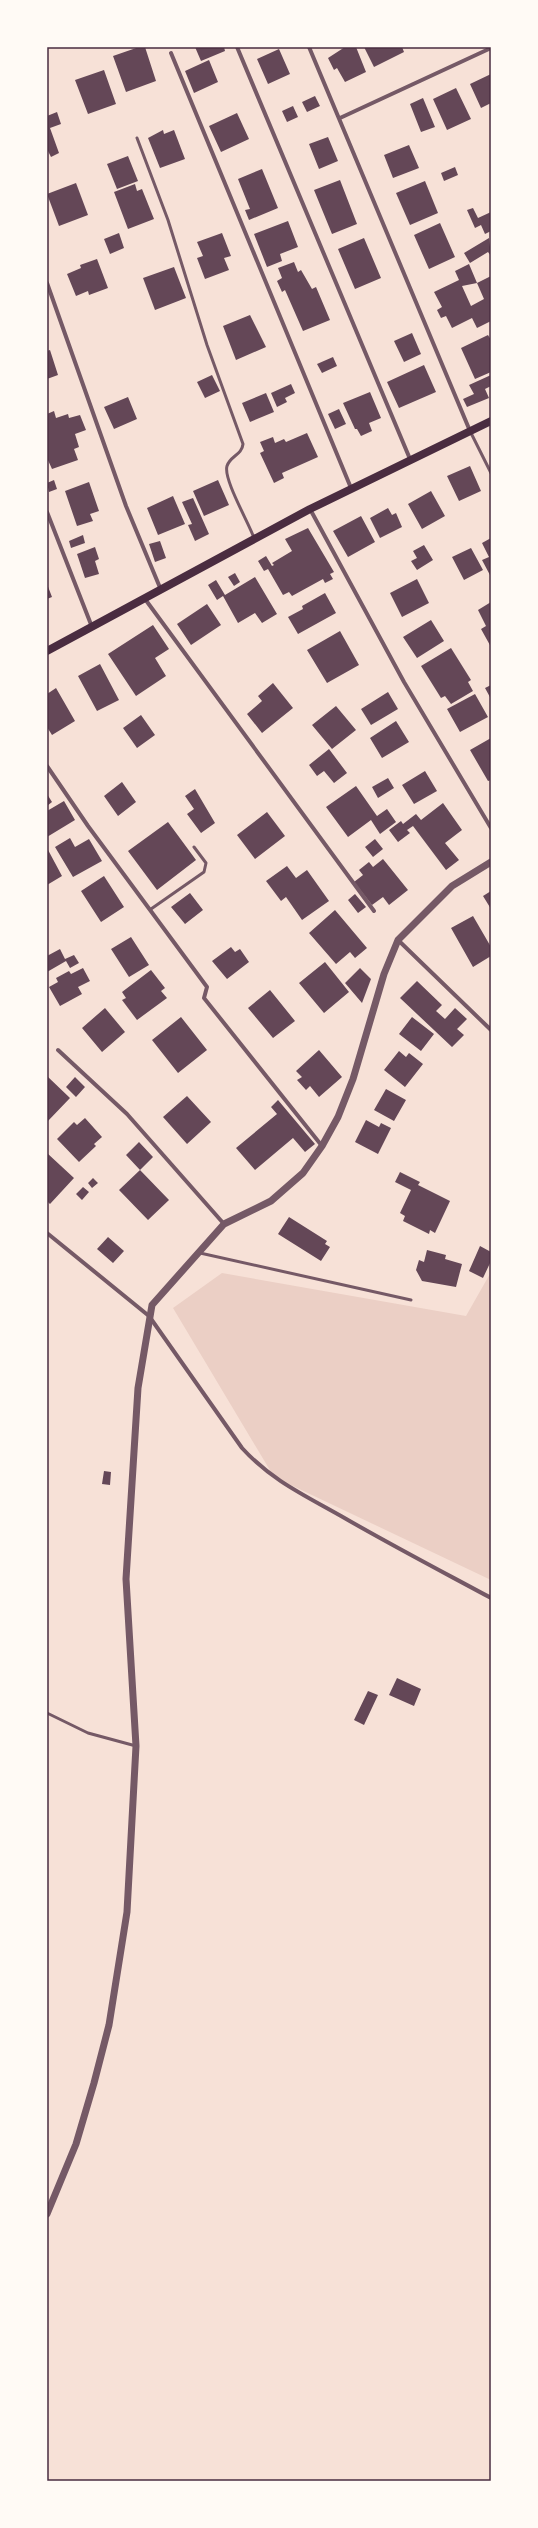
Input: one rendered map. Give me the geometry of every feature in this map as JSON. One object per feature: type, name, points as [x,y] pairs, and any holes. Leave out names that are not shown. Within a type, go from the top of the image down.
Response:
[{"type":"main road","points":[[47,651],[310,509],[410,459],[491,422]]},
{"type":"street","points":[[237,47],[410,459]]},
{"type":"street","points":[[309,47],[470,431]]},
{"type":"street","points":[[340,118],[491,48]]},
{"type":"street","points":[[171,53],[351,488]]},
{"type":"street","points":[[47,283],[126,506],[161,590]]},
{"type":"street","points":[[310,509],[404,682],[491,828]]},
{"type":"street","points":[[47,512],[92,627]]},
{"type":"street","points":[[145,599],[374,910]]},
{"type":"street","points":[[47,766],[88,826],[151,909],[207,987],[204,998],[322,1146]]},
{"type":"street","points":[[47,2214],[76,2144],[94,2083],[110,2018],[126,1912],[136,1746],[126,1579],[138,1388],[152,1305],[224,1224],[271,1201],[303,1173],[322,1146],[338,1117],[353,1079],[384,974],[398,940],[452,886],[491,862]]},
{"type":"street","points":[[398,940],[491,1030]]},
{"type":"street","points":[[58,1050],[127,1114],[224,1224]]},
{"type":"street","points":[[47,1233],[149,1316],[242,1448],[260,1468],[375,1536],[491,1598]]},
{"type":"lane","points":[[137,138],[168,220],[207,345],[243,444],[240,451],[229,462],[226,474],[255,540]]},
{"type":"lane","points":[[470,431],[491,473]]},
{"type":"lane","points":[[151,909],[204,872],[206,863],[194,847]]},
{"type":"lane","points":[[198,1252],[411,1300]]},
{"type":"lane","points":[[47,1713],[88,1733],[136,1746]]},
{"type":"shaded area","points":[[491,1272],[491,1580],[274,1477],[173,1308],[222,1273],[466,1316]]},
{"type":"building","points":[[139,47],[145,47],[156,81],[126,92],[113,56]]},
{"type":"building","points":[[195,47],[224,47],[225,51],[201,61]]},
{"type":"building","points":[[345,47],[356,47],[366,72],[345,82],[337,68],[334,70],[328,58]]},
{"type":"building","points":[[364,47],[402,47],[404,52],[374,67]]},
{"type":"building","points":[[279,49],[290,74],[268,84],[257,59]]},
{"type":"building","points":[[209,60],[218,82],[194,93],[185,71]]},
{"type":"building","points":[[104,70],[116,104],[88,114],[75,80]]},
{"type":"building","points":[[491,74],[491,103],[481,108],[470,84]]},
{"type":"building","points":[[456,88],[471,119],[447,130],[433,99]]},
{"type":"building","points":[[315,96],[320,106],[307,112],[302,102]]},
{"type":"building","points":[[423,98],[435,127],[421,132],[410,104]]},
{"type":"building","points":[[293,106],[298,117],[287,122],[282,111]]},
{"type":"building","points":[[57,112],[61,124],[50,128],[59,153],[51,157],[47,149],[47,116]]},
{"type":"building","points":[[237,113],[249,139],[221,152],[209,126]]},
{"type":"building","points":[[163,130],[164,134],[174,130],[185,159],[160,168],[148,138]]},
{"type":"building","points":[[328,137],[338,161],[319,169],[309,144]]},
{"type":"building","points":[[409,145],[419,168],[393,178],[384,155]]},
{"type":"building","points":[[128,156],[138,181],[117,189],[107,164]]},
{"type":"building","points":[[455,167],[458,175],[444,181],[441,173]]},
{"type":"building","points":[[262,169],[278,208],[249,220],[245,210],[250,209],[238,179]]},
{"type":"building","points":[[340,180],[357,224],[332,234],[314,190]]},
{"type":"building","points":[[425,181],[438,213],[410,225],[396,193]]},
{"type":"building","points":[[76,183],[88,215],[59,226],[47,194]]},
{"type":"building","points":[[135,184],[137,191],[142,189],[154,219],[128,229],[114,192]]},
{"type":"building","points":[[473,208],[478,218],[491,212],[491,231],[485,234],[481,225],[475,228],[467,210]]},
{"type":"building","points":[[288,221],[298,247],[280,254],[282,261],[267,267],[254,234]]},
{"type":"building","points":[[440,223],[455,257],[429,269],[414,235]]},
{"type":"building","points":[[119,233],[124,248],[110,254],[104,239]]},
{"type":"building","points":[[222,233],[231,256],[224,258],[229,270],[205,279],[197,258],[203,256],[197,242]]},
{"type":"building","points":[[364,238],[381,278],[355,289],[338,249]]},
{"type":"building","points":[[489,238],[491,256],[488,252],[470,263],[464,253]]},
{"type":"building","points":[[97,259],[108,288],[89,295],[88,291],[76,296],[67,274],[81,268],[80,265]]},
{"type":"building","points":[[294,262],[298,272],[301,270],[312,289],[316,287],[330,320],[303,331],[285,290],[282,292],[277,281],[282,278],[278,268]]},
{"type":"building","points":[[469,264],[477,283],[491,276],[491,321],[477,328],[472,318],[452,328],[446,316],[441,318],[437,310],[442,307],[434,292],[459,280],[455,271]],"holes":[[[477,283],[484,299],[471,306],[462,286]]]},
{"type":"building","points":[[174,267],[186,298],[155,310],[143,278]]},
{"type":"building","points":[[250,315],[266,347],[236,360],[223,326]]},
{"type":"building","points":[[412,333],[421,354],[404,362],[394,341]]},
{"type":"building","points":[[488,335],[491,340],[491,372],[475,379],[461,348]]},
{"type":"building","points":[[50,350],[58,375],[47,379],[47,351]]},
{"type":"building","points":[[333,357],[337,366],[322,373],[317,364]]},
{"type":"building","points":[[424,365],[436,392],[399,408],[387,382]]},
{"type":"building","points":[[212,375],[220,391],[205,398],[197,382]]},
{"type":"building","points":[[491,375],[491,386],[485,389],[489,398],[467,407],[463,399],[474,394],[469,385]]},
{"type":"building","points":[[291,384],[295,393],[285,398],[287,402],[277,407],[271,393]]},
{"type":"building","points":[[370,392],[381,418],[369,423],[372,431],[361,436],[357,429],[355,429],[343,403]]},
{"type":"building","points":[[266,393],[274,412],[250,422],[242,403]]},
{"type":"building","points":[[128,397],[137,419],[114,429],[104,407]]},
{"type":"building","points":[[339,409],[346,424],[335,429],[328,414]]},
{"type":"building","points":[[54,411],[56,418],[68,414],[69,418],[80,415],[86,430],[75,434],[79,447],[74,449],[78,460],[52,469],[47,458],[47,414]]},
{"type":"building","points":[[307,433],[318,457],[282,473],[284,478],[274,483],[260,453],[264,451],[260,442],[273,437],[275,443],[284,439],[286,442]]},
{"type":"building","points":[[470,466],[481,491],[459,501],[447,476]]},
{"type":"building","points":[[54,480],[57,489],[49,492],[47,483]]},
{"type":"building","points":[[218,480],[229,505],[204,516],[193,491]]},
{"type":"building","points":[[89,482],[99,511],[90,514],[93,521],[77,526],[65,491]]},
{"type":"building","points":[[431,491],[445,516],[422,529],[408,504]]},
{"type":"building","points":[[173,496],[185,524],[158,535],[147,508]]},
{"type":"building","points":[[193,498],[209,534],[195,541],[188,525],[192,524],[182,502]]},
{"type":"building","points":[[388,508],[392,515],[396,513],[402,527],[380,538],[370,518]]},
{"type":"building","points":[[361,516],[375,542],[348,557],[333,531]]},
{"type":"building","points":[[308,528],[334,572],[330,574],[333,579],[325,583],[323,579],[292,596],[289,592],[283,595],[268,569],[264,571],[258,561],[266,556],[272,566],[274,565],[272,563],[292,551],[285,539]]},
{"type":"building","points":[[83,535],[85,543],[71,548],[69,541]]},
{"type":"building","points":[[491,538],[491,577],[482,560],[489,557],[482,543]]},
{"type":"building","points":[[160,541],[166,558],[155,562],[149,544]]},
{"type":"building","points":[[424,545],[433,560],[417,570],[411,561],[417,558],[413,551]]},
{"type":"building","points":[[95,547],[99,559],[95,561],[99,574],[85,578],[77,554]]},
{"type":"building","points":[[471,548],[483,570],[464,580],[452,557]]},
{"type":"building","points":[[235,573],[240,582],[234,586],[228,577]]},
{"type":"building","points":[[255,577],[277,614],[262,623],[255,613],[238,623],[223,596],[217,600],[208,585],[216,580],[225,595]]},
{"type":"building","points":[[417,579],[429,603],[402,617],[390,593]]},
{"type":"building","points":[[47,584],[52,597],[47,599]]},
{"type":"building","points":[[325,593],[336,613],[298,634],[288,617],[303,609],[302,606]]},
{"type":"building","points":[[491,602],[491,647],[481,629],[486,626],[478,610]]},
{"type":"building","points":[[207,604],[221,625],[191,645],[177,624]]},
{"type":"building","points":[[431,620],[444,641],[417,658],[403,637]]},
{"type":"building","points":[[153,625],[169,649],[155,658],[166,676],[136,696],[108,654]]},
{"type":"building","points":[[340,631],[359,665],[327,683],[307,650]]},
{"type":"building","points":[[451,648],[471,680],[468,682],[473,691],[451,704],[445,696],[441,698],[421,666]]},
{"type":"building","points":[[100,664],[119,700],[97,711],[78,676]]},
{"type":"building","points":[[273,683],[293,708],[262,733],[247,714],[262,701],[258,696]]},
{"type":"building","points":[[491,685],[491,699],[485,688]]},
{"type":"building","points":[[56,688],[75,721],[52,735],[47,727],[47,694]]},
{"type":"building","points":[[388,692],[398,709],[371,725],[361,709]]},
{"type":"building","points":[[475,694],[488,717],[460,732],[447,709]]},
{"type":"building","points":[[336,706],[356,730],[332,749],[312,725]]},
{"type":"building","points":[[141,715],[155,735],[137,748],[123,728]]},
{"type":"building","points":[[396,721],[409,742],[382,758],[370,738]]},
{"type":"building","points":[[491,738],[491,780],[488,781],[470,750]]},
{"type":"building","points":[[329,749],[347,773],[334,783],[324,771],[317,776],[309,765]]},
{"type":"building","points":[[425,771],[437,791],[414,804],[402,785]]},
{"type":"building","points":[[388,778],[394,788],[378,798],[372,787]]},
{"type":"building","points":[[122,782],[136,802],[118,816],[104,796]]},
{"type":"building","points":[[356,786],[377,816],[387,809],[396,822],[380,834],[371,820],[348,837],[326,807]]},
{"type":"building","points":[[195,789],[215,823],[201,833],[187,814],[194,809],[185,796]]},
{"type":"building","points":[[47,794],[52,802],[47,806]]},
{"type":"building","points":[[64,801],[75,820],[47,837],[47,811]]},
{"type":"building","points":[[443,803],[462,830],[445,843],[459,860],[446,870],[413,826],[407,830],[410,833],[398,842],[389,830],[401,821],[403,824],[416,814],[421,820]]},
{"type":"building","points":[[267,812],[285,836],[255,859],[237,835]]},
{"type":"building","points":[[168,822],[196,860],[157,890],[128,851]]},
{"type":"building","points":[[70,838],[75,847],[89,839],[102,861],[73,877],[55,847]]},
{"type":"building","points":[[375,839],[383,849],[373,857],[365,847]]},
{"type":"building","points":[[47,848],[62,876],[47,885]]},
{"type":"building","points":[[383,859],[408,890],[389,905],[383,897],[372,905],[354,882],[363,875],[359,870],[369,862],[373,867]]},
{"type":"building","points":[[287,866],[296,878],[307,870],[329,901],[302,920],[286,897],[281,901],[266,881]]},
{"type":"building","points":[[104,876],[124,907],[101,922],[81,891]]},
{"type":"building","points":[[491,891],[491,909],[483,896]]},
{"type":"building","points":[[190,893],[203,910],[185,924],[171,907]]},
{"type":"building","points":[[355,894],[366,907],[358,913],[348,900]]},
{"type":"building","points":[[335,910],[367,948],[355,958],[350,952],[336,964],[309,933]]},
{"type":"building","points":[[473,916],[491,947],[491,956],[473,967],[451,928]]},
{"type":"building","points":[[131,937],[149,965],[129,977],[111,949]]},
{"type":"building","points":[[231,947],[235,952],[240,949],[249,962],[227,979],[212,961]]},
{"type":"building","points":[[60,949],[65,959],[74,955],[79,963],[70,968],[66,961],[47,972],[47,956]]},
{"type":"building","points":[[325,962],[349,992],[324,1013],[299,983]]},
{"type":"building","points":[[83,968],[90,981],[78,987],[82,994],[60,1006],[49,987],[58,982],[56,978],[69,971],[71,974]]},
{"type":"building","points":[[360,968],[371,979],[362,1003],[345,983]]},
{"type":"building","points":[[151,970],[165,988],[161,991],[167,998],[137,1020],[122,1000],[126,998],[122,992]]},
{"type":"building","points":[[417,981],[442,1005],[436,1011],[445,1019],[455,1008],[467,1019],[457,1029],[464,1035],[452,1047],[400,998]]},
{"type":"building","points":[[270,990],[295,1021],[273,1038],[248,1008]]},
{"type":"building","points":[[105,1008],[125,1032],[102,1052],[82,1028]]},
{"type":"building","points":[[181,1017],[207,1050],[178,1073],[152,1040]]},
{"type":"building","points":[[412,1017],[434,1034],[421,1051],[399,1034]]},
{"type":"building","points":[[319,1050],[342,1077],[319,1097],[310,1086],[306,1090],[297,1080],[302,1077],[296,1071]]},
{"type":"building","points":[[399,1051],[406,1057],[409,1053],[423,1064],[405,1087],[384,1070]]},
{"type":"building","points":[[47,1076],[70,1098],[47,1122]]},
{"type":"building","points":[[75,1077],[85,1087],[76,1097],[66,1087]]},
{"type":"building","points":[[386,1089],[406,1100],[394,1121],[374,1110]]},
{"type":"building","points":[[187,1096],[211,1122],[187,1144],[163,1117]]},
{"type":"building","points":[[278,1100],[315,1144],[305,1152],[293,1138],[255,1170],[236,1148],[277,1114],[271,1107]]},
{"type":"building","points":[[85,1118],[102,1137],[94,1144],[96,1146],[79,1162],[57,1139],[74,1122],[77,1125]]},
{"type":"building","points":[[366,1120],[379,1127],[381,1123],[391,1128],[378,1154],[355,1142]]},
{"type":"building","points":[[139,1142],[153,1157],[140,1170],[126,1155]]},
{"type":"building","points":[[47,1153],[74,1178],[50,1204],[47,1201]]},
{"type":"building","points":[[140,1170],[169,1200],[148,1220],[119,1190]]},
{"type":"building","points":[[400,1172],[420,1182],[418,1185],[450,1201],[435,1233],[430,1230],[429,1234],[403,1221],[405,1216],[400,1213],[411,1190],[395,1182]]},
{"type":"building","points":[[93,1178],[98,1183],[92,1188],[88,1183]]},
{"type":"building","points":[[83,1187],[89,1192],[82,1200],[76,1194]]},
{"type":"building","points":[[289,1217],[327,1241],[325,1244],[330,1247],[321,1261],[278,1234]]},
{"type":"building","points":[[108,1237],[124,1251],[113,1263],[97,1249]]},
{"type":"building","points":[[480,1246],[491,1252],[491,1261],[483,1278],[469,1271]]},
{"type":"building","points":[[427,1250],[446,1255],[445,1259],[462,1264],[456,1287],[422,1281],[416,1270],[419,1260],[424,1262]]},
{"type":"building","points":[[104,1471],[111,1472],[110,1485],[102,1484]]},
{"type":"building","points":[[397,1678],[421,1689],[414,1706],[389,1695]]},
{"type":"building","points":[[368,1691],[378,1695],[364,1725],[354,1720]]}]
